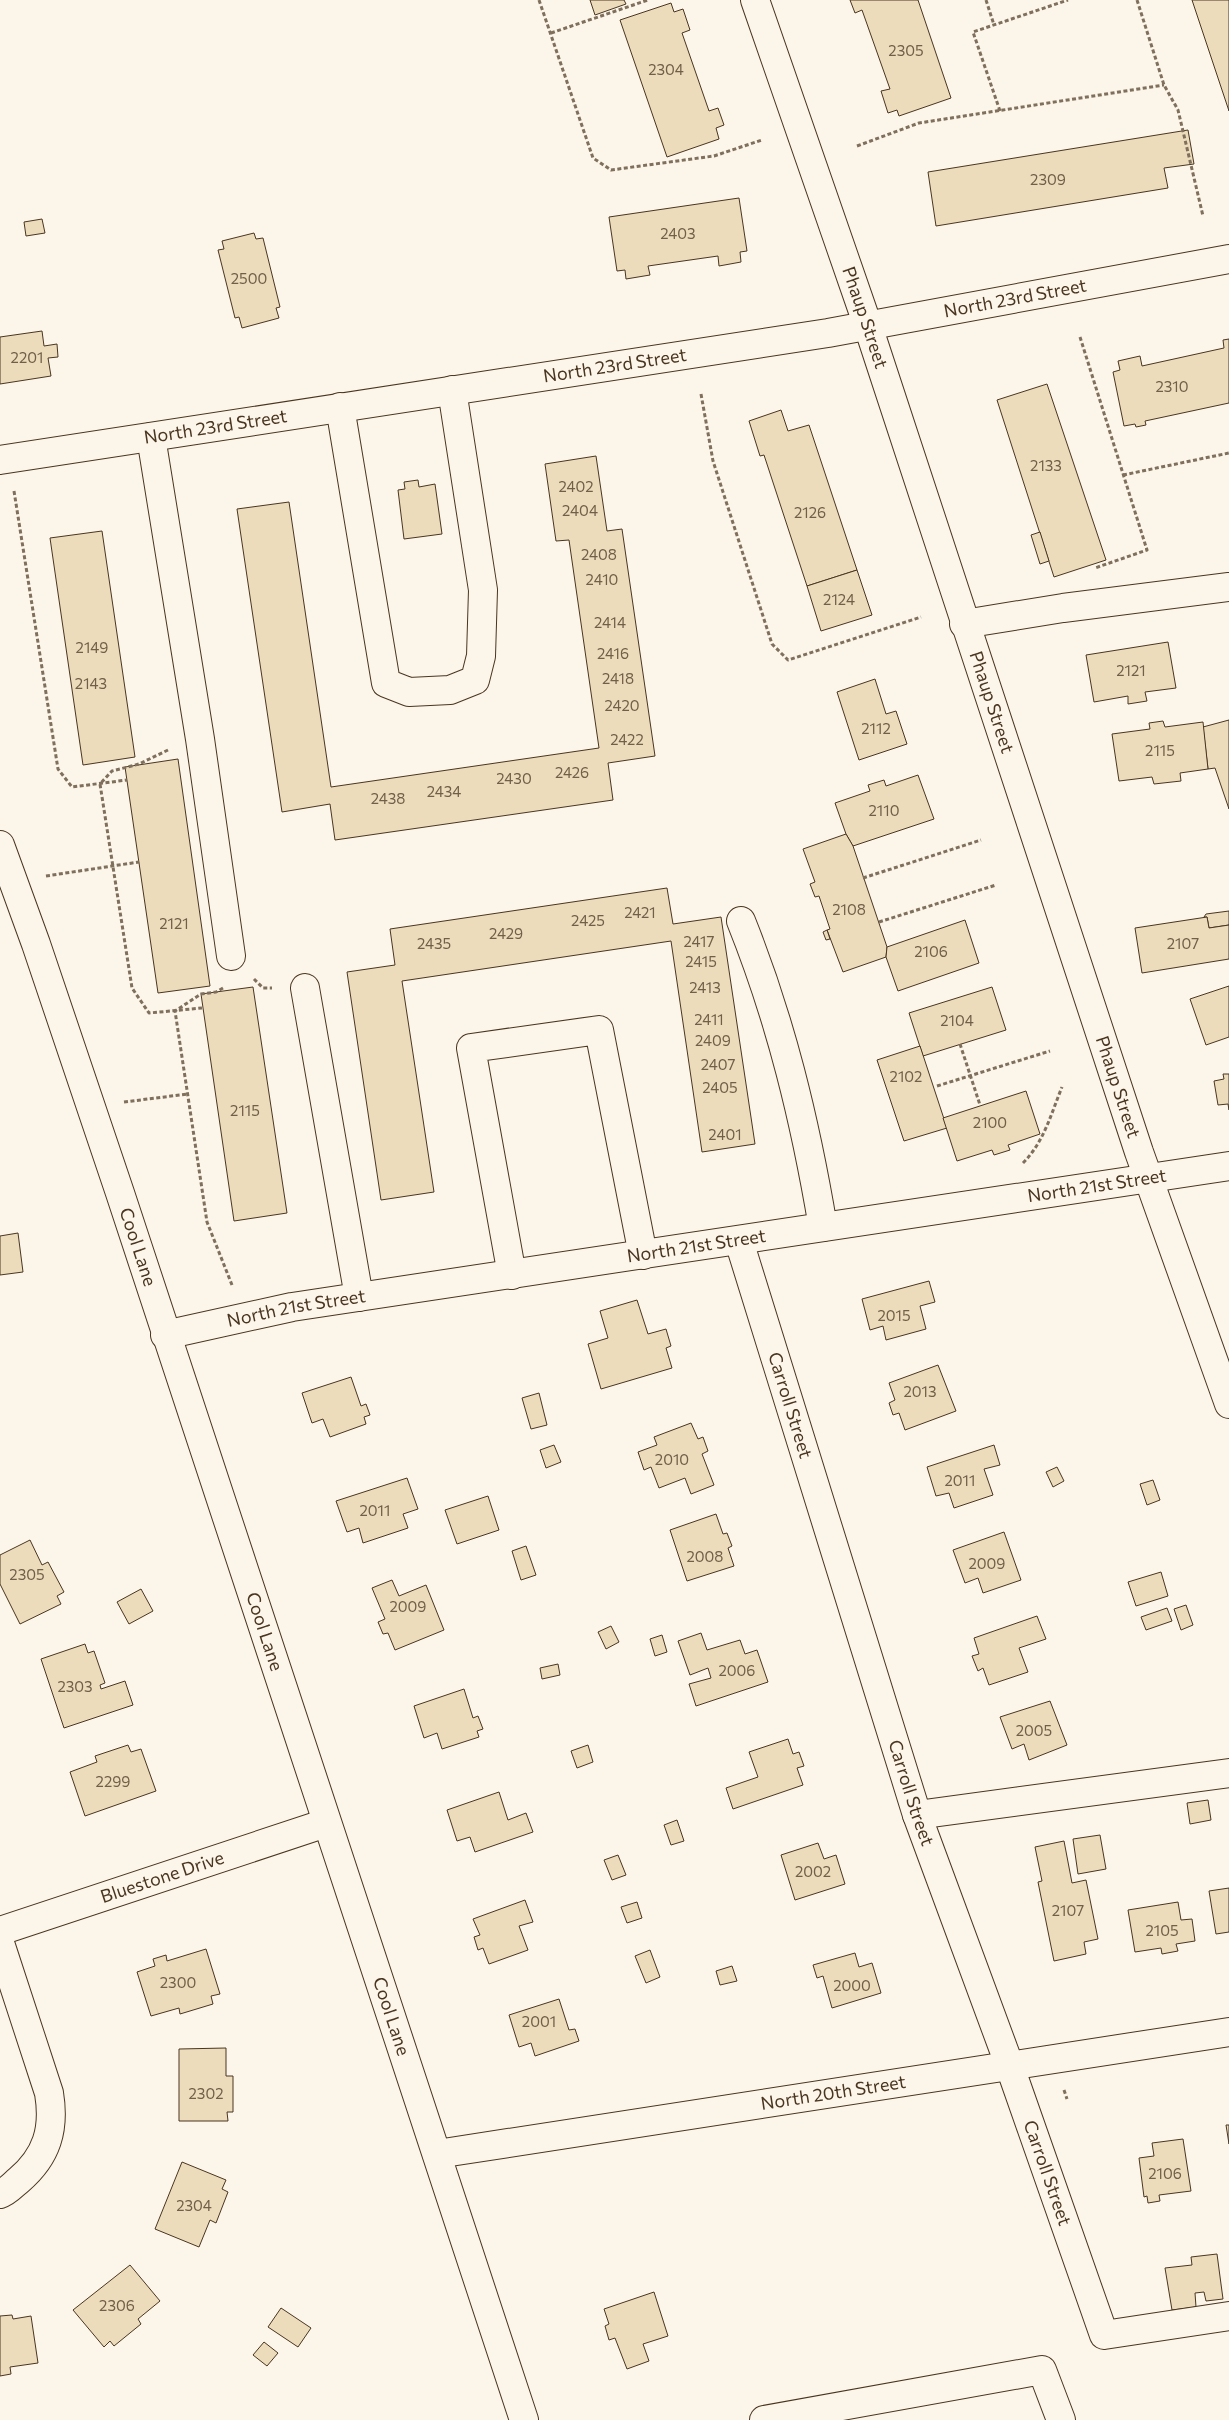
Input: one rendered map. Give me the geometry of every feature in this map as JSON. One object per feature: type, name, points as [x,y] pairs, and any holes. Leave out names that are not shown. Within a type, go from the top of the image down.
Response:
[{"type":"street","name":"Phaup Street","points":[[755,0],[868,326],[964,624],[1148,1177],[1229,1404]]},
{"type":"street","name":"North 23rd Street","points":[[0,460],[868,326],[1229,260]]},
{"type":"street","points":[[340,407],[386,683],[409,692],[450,690],[475,680],[481,656],[483,590],[452,390]]},
{"type":"street","points":[[151,437],[200,739],[231,956]]},
{"type":"street","points":[[964,624],[1063,608],[1229,587]]},
{"type":"street","name":"Cool Lane","points":[[0,844],[42,962],[524,2420]]},
{"type":"street","points":[[740,921],[758,963],[784,1045],[809,1144],[823,1226]]},
{"type":"street","points":[[305,988],[359,1297]]},
{"type":"street","points":[[512,1274],[471,1048],[599,1030],[643,1255]]},
{"type":"street","name":"North 21st Street","points":[[165,1334],[292,1307],[1229,1166]]},
{"type":"street","name":"Carroll Street","points":[[739,1241],[917,1815],[1009,2064],[1104,2336],[1229,2316]]},
{"type":"street","points":[[917,1815],[1229,1773]]},
{"type":"street","name":"Bluestone Drive","points":[[0,1930],[326,1823]]},
{"type":"street","points":[[0,1943],[49,2093],[52,2115],[46,2146],[29,2171],[0,2194]]},
{"type":"street","name":"North 20th Street","points":[[437,2154],[1009,2064],[1229,2032]]},
{"type":"street","points":[[764,2420],[817,2416],[1042,2370],[1062,2420]]},
{"type":"path","points":[[540,0],[593,158],[611,170],[714,156],[762,140]]},
{"type":"path","points":[[551,34],[648,0]]},
{"type":"path","points":[[986,0],[994,26]]},
{"type":"path","points":[[1000,111],[973,32],[1065,0]]},
{"type":"path","points":[[1138,0],[1164,85],[1178,110],[1203,216]]},
{"type":"path","points":[[857,146],[920,123],[1164,85]]},
{"type":"path","points":[[1080,336],[1147,550],[1093,569]]},
{"type":"path","points":[[701,394],[713,460],[772,644],[788,660],[920,617]]},
{"type":"path","points":[[1123,475],[1229,453]]},
{"type":"path","points":[[14,491],[58,768],[72,787],[127,780]]},
{"type":"path","points":[[100,784],[112,771],[140,764],[170,749]]},
{"type":"path","points":[[100,784],[132,988],[148,1013],[202,1008]]},
{"type":"path","points":[[863,878],[981,840]]},
{"type":"path","points":[[42,877],[139,862]]},
{"type":"path","points":[[879,922],[996,885]]},
{"type":"path","points":[[175,1011],[201,994],[216,992],[232,983]]},
{"type":"path","points":[[175,1011],[207,1222],[233,1287]]},
{"type":"path","points":[[960,1044],[980,1105]]},
{"type":"path","points":[[937,1086],[1050,1051]]},
{"type":"path","points":[[1018,1169],[1035,1151],[1062,1087]]},
{"type":"path","points":[[117,1103],[188,1094]]},
{"type":"building","points":[[590,0],[624,0],[626,4],[595,15]]},
{"type":"building","points":[[850,0],[918,0],[951,98],[899,116],[897,110],[888,113],[881,91],[890,89],[862,10],[855,13]]},
{"type":"building","points":[[1192,0],[1229,0],[1229,111]]},
{"type":"building","points":[[671,3],[674,12],[683,9],[690,30],[682,33],[709,111],[718,108],[724,125],[716,128],[719,139],[667,157],[620,20]]},
{"type":"building","points":[[1188,130],[1194,164],[1164,168],[1168,188],[936,226],[928,172]]},
{"type":"building","points":[[739,198],[747,251],[740,252],[741,262],[719,266],[718,256],[648,266],[650,275],[626,279],[625,270],[617,271],[609,217]]},
{"type":"building","points":[[42,219],[45,233],[26,236],[24,222]]},
{"type":"building","points":[[254,233],[256,239],[263,238],[280,307],[276,308],[279,318],[242,328],[239,317],[235,318],[218,250],[224,249],[222,241]]},
{"type":"building","points":[[42,331],[44,346],[57,344],[58,357],[48,358],[51,376],[0,384],[0,337]]},
{"type":"building","points":[[1229,339],[1229,403],[1145,421],[1146,425],[1136,427],[1135,424],[1124,426],[1113,372],[1120,370],[1118,361],[1140,356],[1142,366],[1224,348],[1223,340]]},
{"type":"building","points":[[1047,384],[1106,560],[1054,577],[997,400]]},
{"type":"building","points":[[781,410],[788,431],[809,425],[857,570],[807,586],[764,455],[760,456],[749,421]]},
{"type":"building","points":[[596,456],[607,531],[622,529],[655,756],[608,763],[613,800],[335,840],[330,804],[282,812],[237,509],[289,502],[331,787],[599,748],[569,540],[556,541],[545,464]]},
{"type":"building","points":[[418,480],[419,487],[435,484],[442,534],[404,539],[398,490],[405,489],[404,482]]},
{"type":"building","points":[[102,531],[135,757],[83,765],[50,538]]},
{"type":"building","points":[[1040,532],[1049,561],[1040,564],[1031,535]]},
{"type":"building","points":[[857,570],[872,615],[821,631],[807,586]]},
{"type":"building","points":[[1168,642],[1176,688],[1145,692],[1147,701],[1128,704],[1128,696],[1094,702],[1086,655]]},
{"type":"building","points":[[875,679],[886,714],[896,711],[907,744],[859,760],[837,692]]},
{"type":"building","points":[[1229,720],[1229,809],[1215,768],[1208,769],[1203,727]]},
{"type":"building","points":[[1163,721],[1165,727],[1203,722],[1208,769],[1180,773],[1181,781],[1154,784],[1152,777],[1119,781],[1112,734],[1150,729],[1149,723]]},
{"type":"building","points":[[178,759],[210,986],[158,993],[125,767]]},
{"type":"building","points":[[918,775],[934,819],[853,846],[846,834],[835,803],[870,791],[868,785],[884,780],[886,786]]},
{"type":"building","points":[[846,834],[853,846],[887,947],[886,957],[843,972],[827,930],[830,929],[819,896],[815,897],[810,884],[815,882],[803,849]]},
{"type":"building","points":[[667,888],[673,924],[721,917],[755,1144],[702,1152],[671,941],[402,981],[434,1192],[381,1200],[347,972],[395,965],[390,929]]},
{"type":"building","points":[[1229,911],[1229,925],[1209,928],[1207,917],[1204,917],[1206,914]]},
{"type":"building","points":[[1207,917],[1209,928],[1229,925],[1229,959],[1142,973],[1135,928]]},
{"type":"building","points":[[965,920],[979,963],[898,991],[886,957],[887,947]]},
{"type":"building","points":[[827,930],[830,939],[826,940],[823,932]]},
{"type":"building","points":[[1229,986],[1229,1037],[1206,1045],[1190,999]]},
{"type":"building","points":[[253,987],[287,1213],[234,1221],[201,994]]},
{"type":"building","points":[[992,987],[1006,1030],[923,1056],[909,1013]]},
{"type":"building","points":[[920,1046],[947,1128],[904,1141],[877,1060]]},
{"type":"building","points":[[1223,1074],[1229,1074],[1229,1110],[1228,1104],[1218,1105],[1214,1081],[1224,1079]]},
{"type":"building","points":[[1026,1091],[1040,1134],[1008,1145],[1010,1150],[994,1155],[992,1150],[957,1161],[943,1118]]},
{"type":"building","points":[[18,1233],[23,1272],[0,1275],[0,1236]]},
{"type":"building","points":[[929,1281],[935,1302],[920,1306],[926,1329],[886,1340],[883,1326],[870,1330],[862,1299]]},
{"type":"building","points":[[637,1300],[648,1334],[666,1329],[671,1346],[666,1348],[672,1368],[601,1389],[588,1344],[608,1338],[600,1311]]},
{"type":"building","points":[[938,1365],[956,1411],[905,1430],[899,1413],[893,1415],[889,1403],[895,1400],[889,1383]]},
{"type":"building","points":[[351,1377],[361,1406],[366,1404],[370,1415],[364,1417],[366,1424],[330,1437],[323,1419],[312,1423],[302,1393]]},
{"type":"building","points":[[539,1393],[547,1425],[531,1429],[522,1398]]},
{"type":"building","points":[[691,1423],[698,1439],[703,1437],[708,1451],[702,1454],[714,1485],[691,1494],[685,1478],[659,1488],[651,1467],[644,1470],[638,1452],[657,1445],[654,1437]]},
{"type":"building","points":[[554,1445],[561,1462],[546,1468],[540,1450]]},
{"type":"building","points":[[994,1445],[1000,1465],[984,1469],[993,1495],[954,1508],[949,1493],[936,1496],[927,1467]]},
{"type":"building","points":[[1057,1467],[1064,1481],[1053,1487],[1046,1472]]},
{"type":"building","points":[[407,1478],[418,1509],[403,1514],[408,1528],[363,1543],[359,1528],[347,1532],[336,1501]]},
{"type":"building","points":[[1153,1480],[1160,1500],[1147,1505],[1140,1484]]},
{"type":"building","points":[[488,1496],[499,1530],[457,1544],[445,1510]]},
{"type":"building","points":[[716,1514],[723,1534],[727,1533],[732,1546],[728,1548],[734,1566],[687,1581],[670,1530]]},
{"type":"building","points":[[1004,1532],[1021,1580],[983,1593],[978,1578],[965,1583],[953,1550]]},
{"type":"building","points":[[30,1540],[42,1565],[48,1562],[64,1592],[57,1596],[61,1604],[20,1624],[0,1584],[0,1555]]},
{"type":"building","points":[[526,1546],[536,1575],[521,1580],[512,1551]]},
{"type":"building","points":[[1161,1572],[1168,1596],[1136,1606],[1128,1582]]},
{"type":"building","points":[[392,1580],[399,1596],[426,1585],[444,1630],[395,1650],[388,1633],[383,1634],[378,1622],[385,1619],[372,1588]]},
{"type":"building","points":[[141,1589],[153,1611],[129,1624],[117,1602]]},
{"type":"building","points":[[1186,1605],[1193,1625],[1181,1630],[1174,1609]]},
{"type":"building","points":[[1167,1608],[1172,1621],[1146,1630],[1141,1617]]},
{"type":"building","points":[[1037,1616],[1046,1639],[1019,1648],[1028,1672],[989,1685],[983,1668],[978,1671],[972,1656],[979,1654],[974,1638]]},
{"type":"building","points":[[611,1626],[619,1642],[606,1649],[598,1632]]},
{"type":"building","points":[[701,1633],[707,1650],[740,1640],[745,1654],[757,1650],[768,1682],[696,1706],[689,1684],[711,1678],[708,1668],[690,1675],[678,1641]]},
{"type":"building","points":[[662,1635],[667,1652],[655,1656],[650,1639]]},
{"type":"building","points":[[85,1644],[88,1653],[94,1651],[105,1683],[100,1685],[101,1689],[125,1681],[133,1705],[64,1728],[41,1659]]},
{"type":"building","points":[[558,1664],[560,1675],[542,1679],[540,1668]]},
{"type":"building","points":[[464,1689],[473,1718],[478,1716],[483,1729],[477,1731],[479,1737],[442,1749],[437,1733],[424,1738],[414,1706]]},
{"type":"building","points":[[1050,1701],[1067,1745],[1029,1760],[1024,1744],[1012,1749],[1000,1717]]},
{"type":"building","points":[[788,1739],[793,1754],[799,1752],[804,1766],[797,1768],[803,1785],[733,1809],[726,1788],[758,1777],[749,1752]]},
{"type":"building","points":[[128,1745],[131,1752],[141,1749],[156,1791],[85,1816],[70,1772],[97,1762],[95,1756]]},
{"type":"building","points":[[588,1745],[593,1762],[577,1768],[571,1751]]},
{"type":"building","points":[[499,1792],[508,1820],[526,1813],[533,1832],[475,1852],[470,1837],[457,1841],[447,1810]]},
{"type":"building","points":[[1208,1800],[1211,1820],[1190,1824],[1187,1803]]},
{"type":"building","points":[[677,1820],[684,1841],[671,1845],[664,1825]]},
{"type":"building","points":[[1100,1835],[1106,1869],[1078,1874],[1073,1839]]},
{"type":"building","points":[[1064,1841],[1072,1883],[1086,1880],[1098,1939],[1084,1942],[1086,1954],[1054,1961],[1038,1882],[1042,1881],[1035,1847]]},
{"type":"building","points":[[818,1843],[824,1859],[836,1855],[845,1884],[795,1900],[781,1855]]},
{"type":"building","points":[[618,1855],[626,1875],[612,1880],[604,1860]]},
{"type":"building","points":[[1229,1888],[1229,1932],[1216,1934],[1209,1891]]},
{"type":"building","points":[[525,1900],[533,1922],[519,1926],[528,1950],[489,1964],[483,1948],[478,1950],[474,1937],[480,1935],[473,1919]]},
{"type":"building","points":[[637,1902],[642,1918],[627,1923],[621,1907]]},
{"type":"building","points":[[1178,1902],[1181,1920],[1192,1919],[1195,1941],[1176,1944],[1178,1951],[1162,1954],[1161,1948],[1135,1952],[1128,1910]]},
{"type":"building","points":[[206,1949],[220,1994],[211,1996],[213,2004],[180,2014],[179,2008],[151,2016],[137,1972],[155,1966],[153,1959],[166,1955],[167,1961]]},
{"type":"building","points":[[650,1950],[660,1977],[646,1983],[635,1956]]},
{"type":"building","points":[[855,1953],[859,1967],[872,1963],[881,1993],[832,2008],[823,1976],[817,1978],[813,1965]]},
{"type":"building","points":[[732,1966],[737,1981],[720,1985],[716,1971]]},
{"type":"building","points":[[559,1999],[569,2030],[575,2029],[579,2041],[535,2056],[531,2043],[519,2047],[509,2015]]},
{"type":"building","points":[[226,2048],[226,2076],[233,2076],[233,2112],[227,2112],[228,2121],[179,2121],[179,2049]]},
{"type":"building","points":[[1226,2125],[1229,2125],[1229,2144]]},
{"type":"building","points":[[1183,2139],[1191,2191],[1159,2195],[1160,2201],[1148,2203],[1147,2196],[1144,2197],[1139,2158],[1154,2156],[1152,2143]]},
{"type":"building","points":[[182,2162],[226,2180],[222,2189],[228,2192],[216,2223],[210,2220],[199,2247],[155,2229]]},
{"type":"building","points":[[1217,2254],[1223,2299],[1206,2301],[1204,2292],[1195,2293],[1196,2307],[1172,2310],[1165,2268],[1192,2265],[1191,2257]]},
{"type":"building","points":[[130,2265],[160,2301],[138,2319],[141,2324],[114,2346],[110,2341],[104,2347],[73,2310]]},
{"type":"building","points":[[654,2292],[668,2336],[643,2344],[649,2361],[627,2369],[615,2338],[609,2340],[605,2326],[609,2324],[604,2309]]},
{"type":"building","points":[[281,2308],[311,2328],[298,2347],[268,2327]]},
{"type":"building","points":[[12,2315],[13,2319],[31,2316],[38,2363],[10,2367],[11,2374],[0,2376],[0,2316]]},
{"type":"building","points":[[264,2342],[278,2353],[267,2366],[253,2355]]}]
